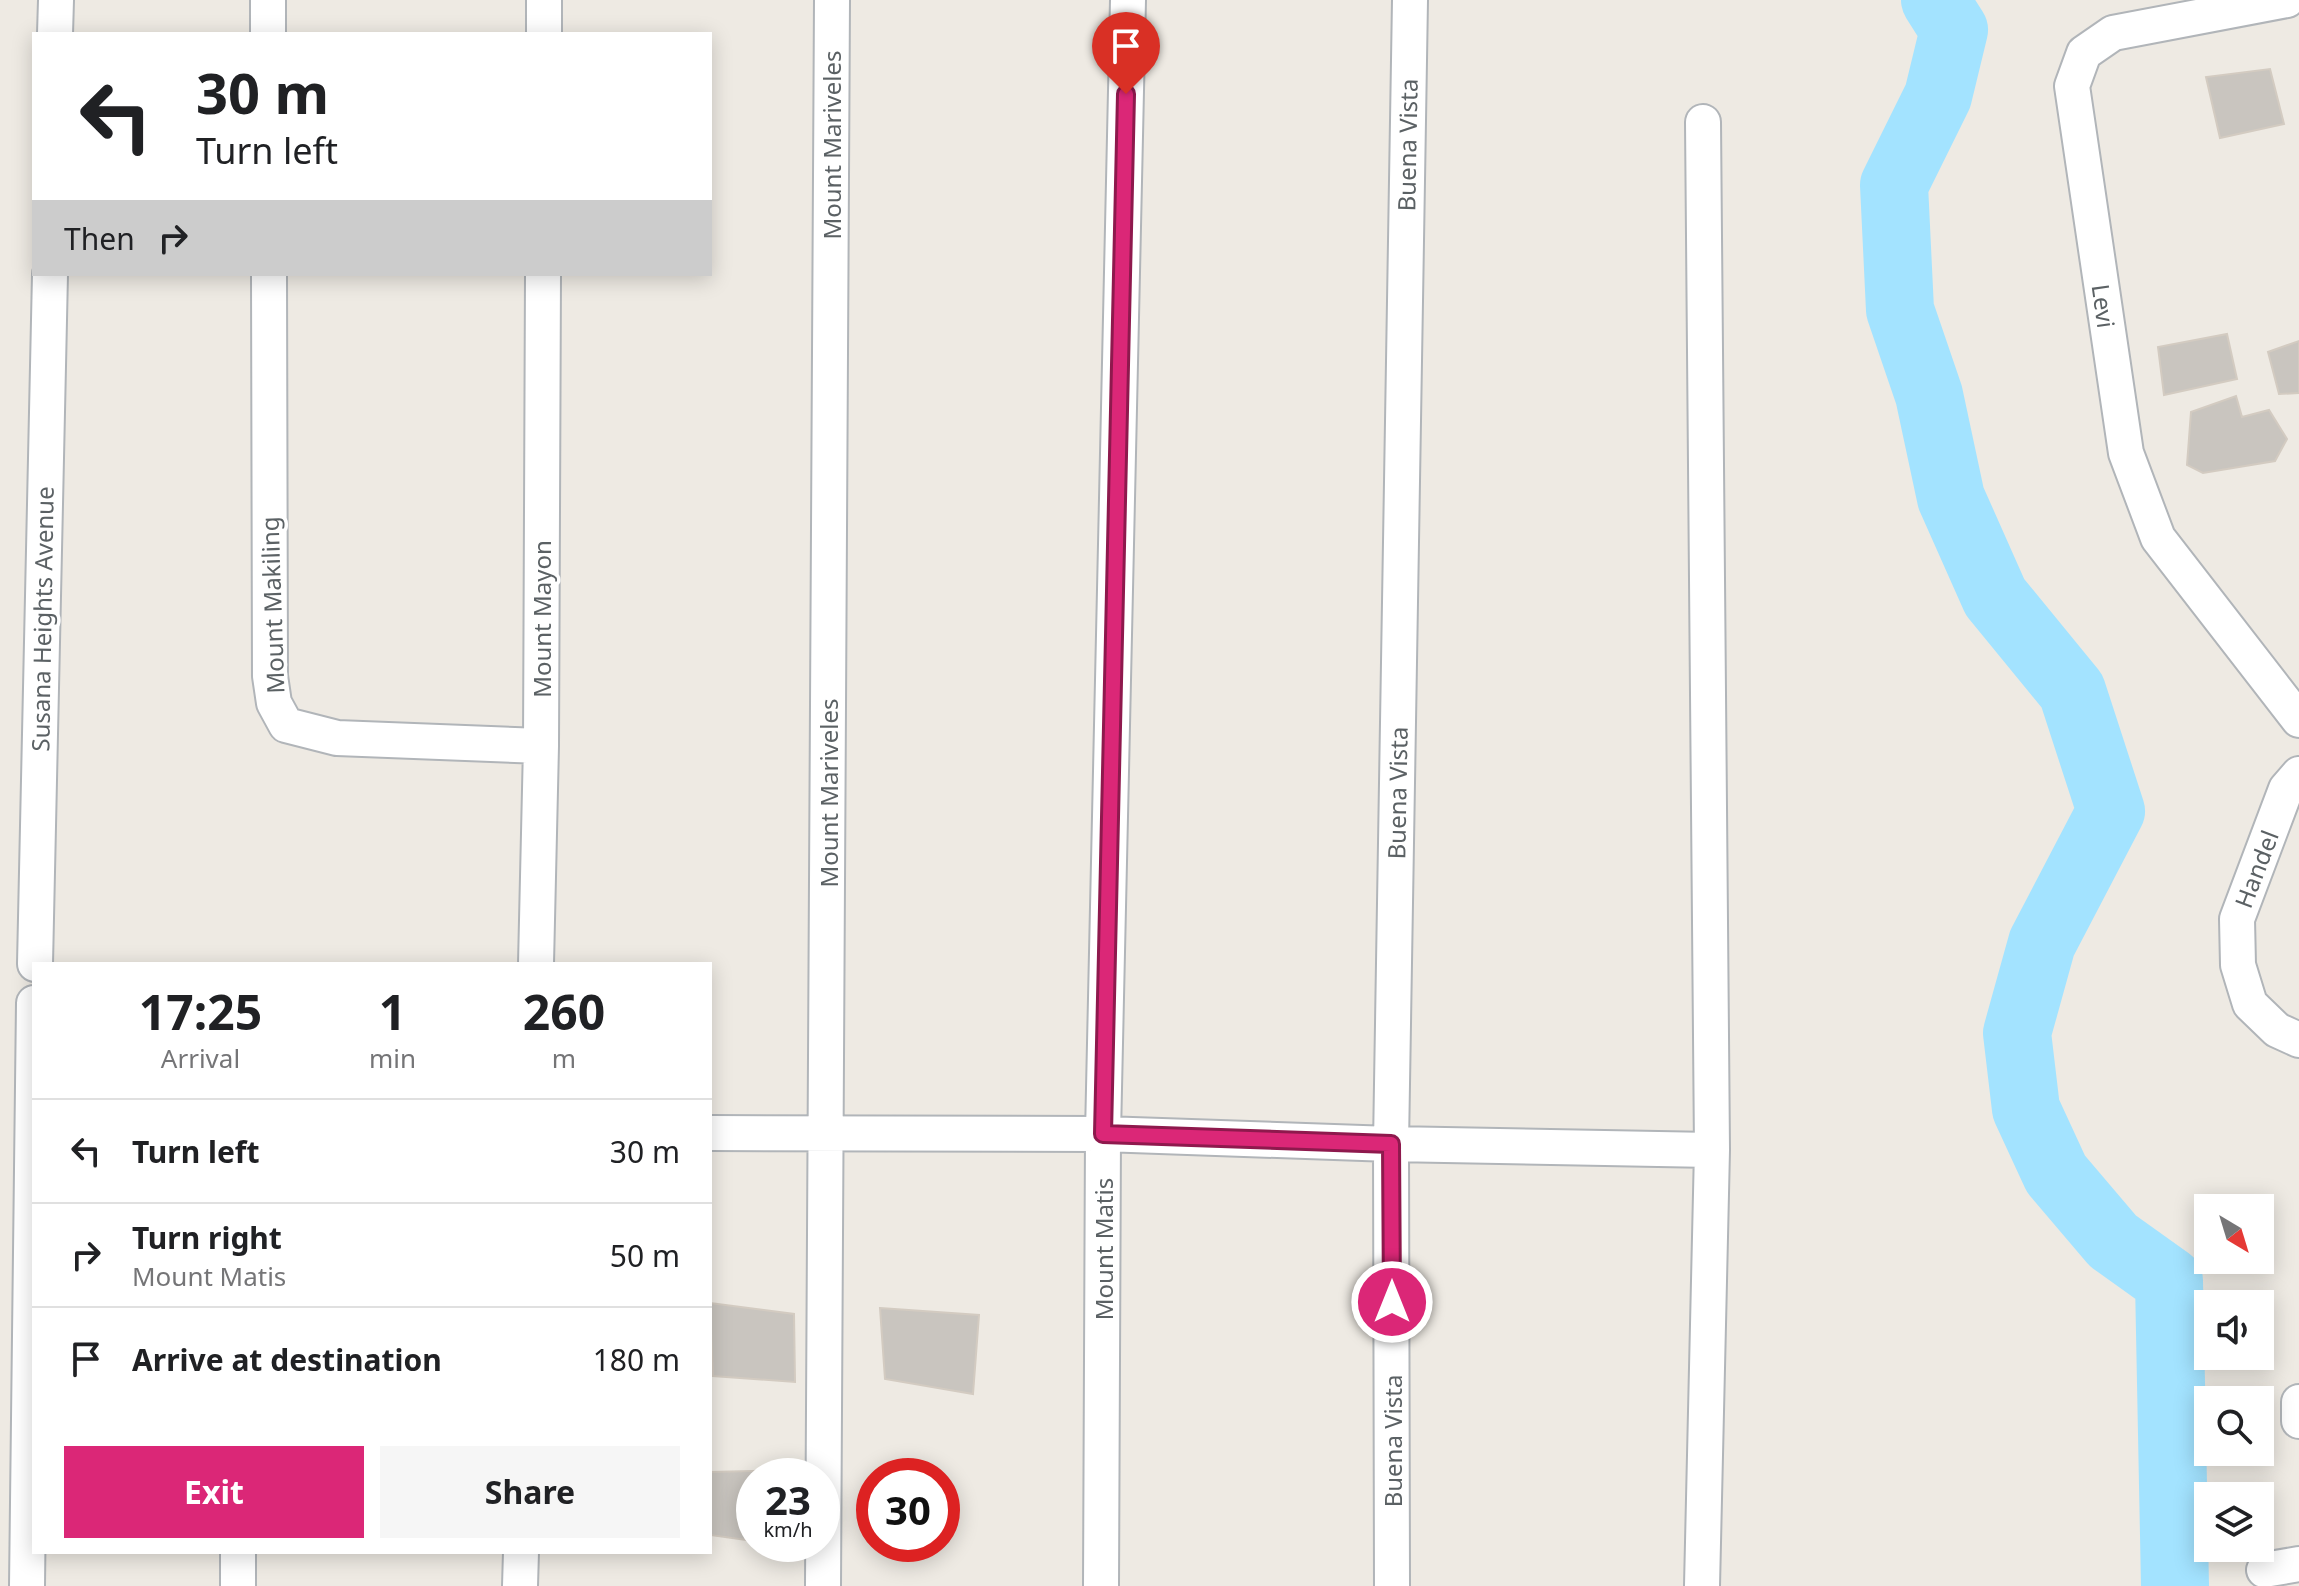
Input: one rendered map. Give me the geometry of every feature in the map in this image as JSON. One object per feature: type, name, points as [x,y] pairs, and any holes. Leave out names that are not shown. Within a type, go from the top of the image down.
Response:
[{"type":"street","points":[[55,32],[56,0]]},
{"type":"street","points":[[268,0],[268,32]]},
{"type":"street","points":[[544,0],[544,32]]},
{"type":"street","name":"Mount Mariveles","points":[[823,1586],[832,0]]},
{"type":"street","name":"Mount Matis","points":[[1101,1586],[1103,1134],[1128,0]]},
{"type":"street","name":"Buena Vista","points":[[1392,1586],[1391,1144],[1410,0]]},
{"type":"street","name":"Levi","points":[[2287,0],[2113,33],[2084,53],[2072,86],[2126,453],[2158,538],[2299,720]]},
{"type":"street","points":[[1702,1586],[1712,1150],[1703,122]]},
{"type":"street","name":"Susana Heights Avenue","points":[[35,962],[50,276]]},
{"type":"street","name":"Mount Makiling","points":[[269,276],[270,676],[274,703],[286,725],[337,738],[541,746]]},
{"type":"street","name":"Mount Mayon","points":[[536,962],[541,746],[543,276]]},
{"type":"street","name":"Handel","points":[[2299,774],[2286,789],[2237,919],[2237,934],[2238,965],[2250,1004],[2277,1030],[2299,1040]]},
{"type":"street","points":[[712,1133],[1103,1134],[1391,1144],[1712,1150]]},
{"type":"street","points":[[27,1586],[32,1200]]},
{"type":"street","points":[[2299,1402],[2299,1421]]},
{"type":"street","points":[[238,1554],[238,1586]]},
{"type":"street","points":[[520,1586],[521,1554]]},
{"type":"street","points":[[2264,1570],[2299,1564]]},
{"type":"building","points":[[2270,69],[2284,124],[2220,138],[2206,77]]},
{"type":"building","points":[[2227,334],[2237,379],[2164,395],[2158,347]]},
{"type":"building","points":[[2299,341],[2299,393],[2279,394],[2268,352]]},
{"type":"building","points":[[2236,396],[2242,417],[2269,410],[2287,439],[2275,461],[2203,473],[2187,465],[2191,412]]},
{"type":"building","points":[[712,1303],[794,1314],[795,1382],[713,1376]]},
{"type":"building","points":[[880,1308],[979,1315],[973,1394],[885,1379]]},
{"type":"building","points":[[736,1471],[736,1539],[712,1535],[712,1472]]},
{"type":"waterway","points":[[1935,0],[1954,30],[1938,96],[1894,185],[1900,310],[1929,395],[1951,498],[1995,597],[2072,691],[2111,811],[2042,943],[2017,1033],[2026,1109],[2056,1174],[2113,1241],[2169,1281],[2175,1586]]},
{"type":"route","points":[[1126,94],[1103,1134],[1391,1144],[1392,1302]]}]
